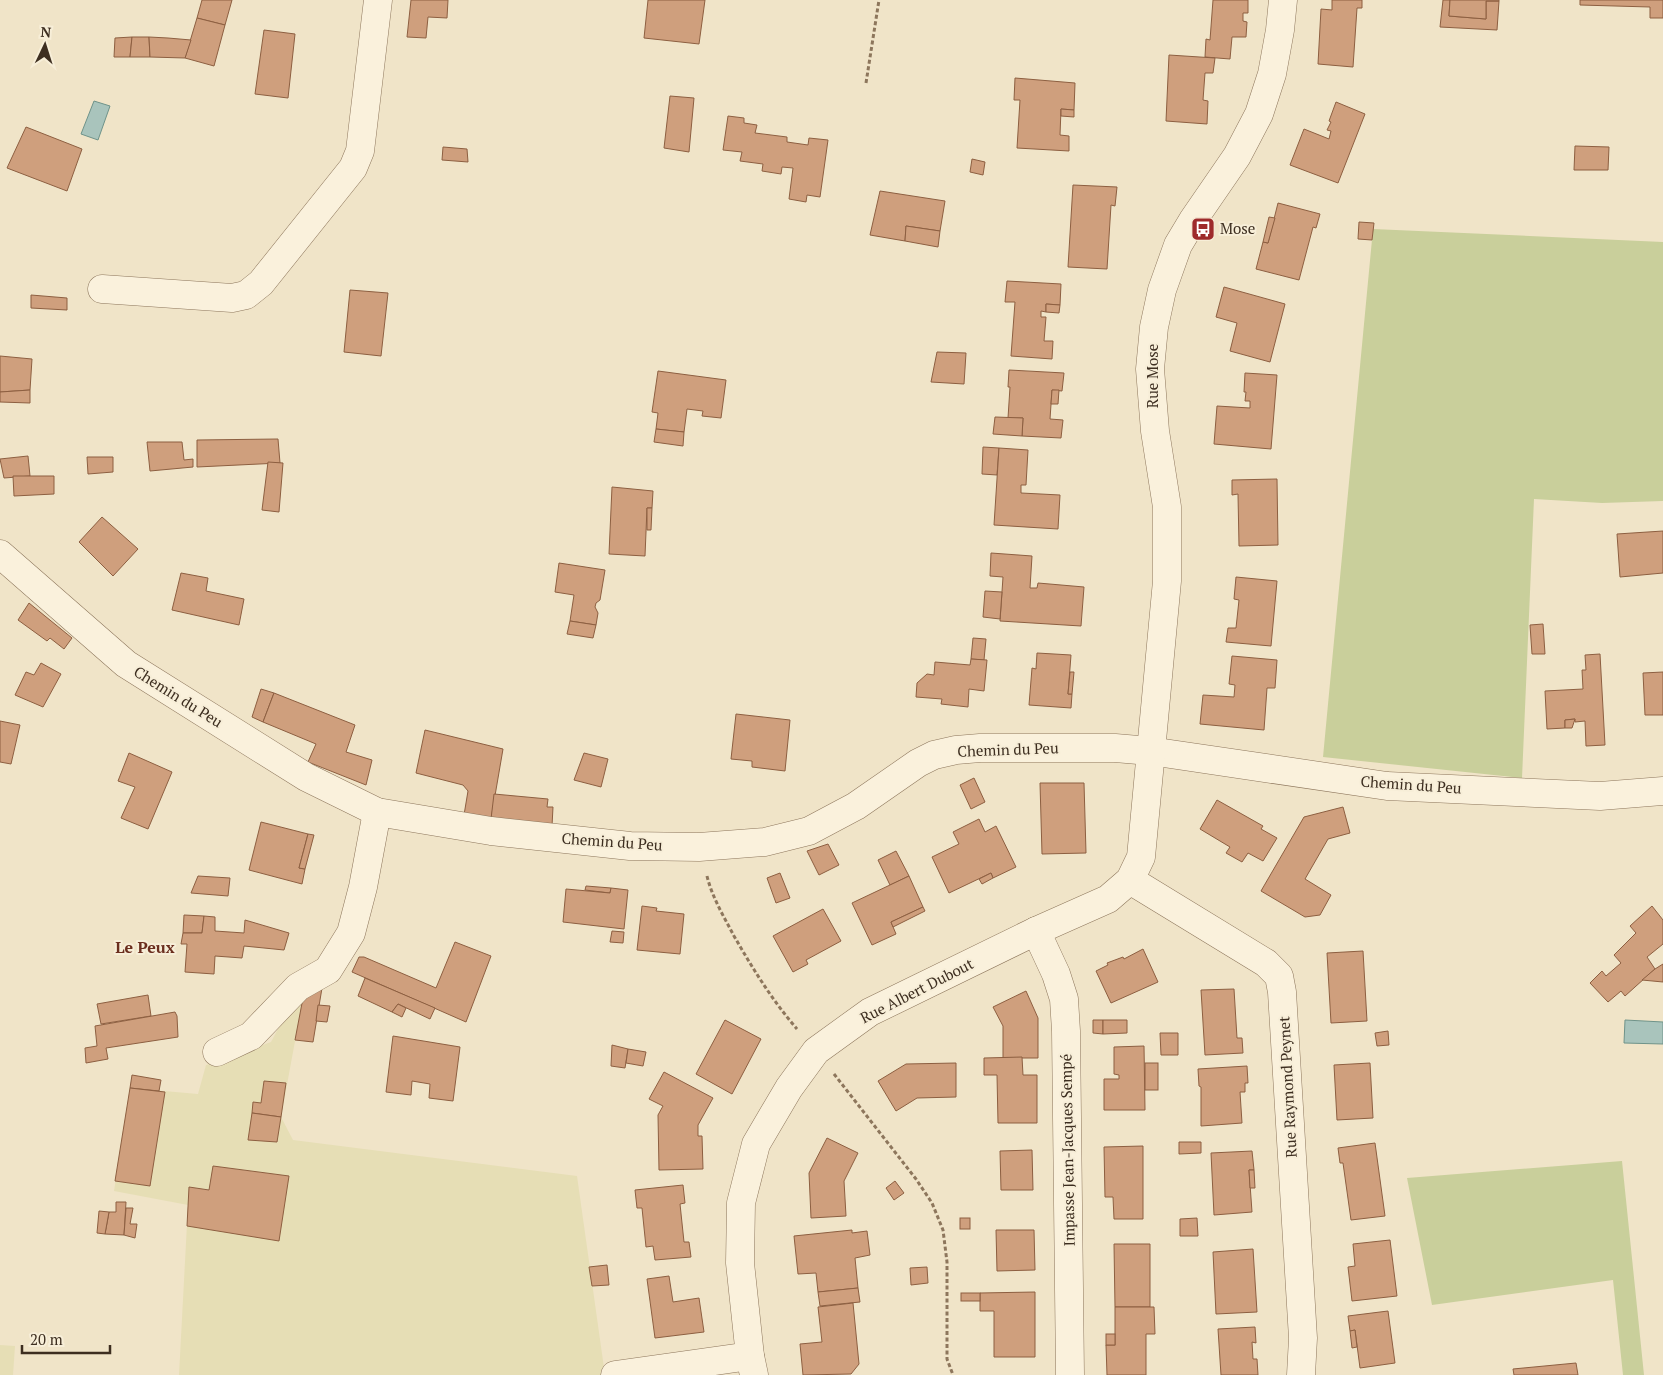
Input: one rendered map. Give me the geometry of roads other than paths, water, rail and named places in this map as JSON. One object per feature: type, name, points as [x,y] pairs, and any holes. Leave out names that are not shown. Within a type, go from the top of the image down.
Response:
[{"type":"street","points":[[102,289],[232,298],[246,294],[260,283],[353,168],[360,151],[378,0]]},
{"type":"street","name":"Rue Mose","points":[[1150,751],[1167,581],[1167,507],[1155,431],[1150,369],[1154,327],[1162,290],[1178,245],[1237,156],[1259,114],[1272,74],[1283,0]]},
{"type":"street","name":"Chemin du Peu","points":[[0,554],[126,664],[306,777],[376,812],[491,831],[630,846],[700,847],[765,842],[809,831],[856,806],[918,763],[934,755],[956,750],[980,748],[1115,748],[1150,751],[1387,786],[1600,796],[1663,791]]},
{"type":"street","name":"Rue Albert Dubout","points":[[752,1365],[740,1263],[741,1203],[756,1144],[789,1088],[816,1051],[870,1012],[1108,898],[1130,880],[1141,857],[1150,751]]},
{"type":"street","points":[[217,1052],[251,1036],[298,987],[328,970],[351,934],[364,887],[376,812]]},
{"type":"street","name":"Rue Raymond Peynet","points":[[1130,880],[1266,963],[1279,976],[1282,992],[1302,1328],[1301,1375]]},
{"type":"street","name":"Impasse Jean-Jacques Sempé","points":[[1036,931],[1056,974],[1064,999],[1070,1375]]},
{"type":"street","points":[[614,1375],[752,1365]]},
{"type":"water","points":[[94,101],[110,106],[98,140],[81,134]]},
{"type":"water","points":[[1625,1020],[1663,1022],[1663,1044],[1624,1043]]},
{"type":"place","name":"Mose","points":[[1203,229]]},
{"type":"district","name":"Le Peux","points":[[145,947]]}]
